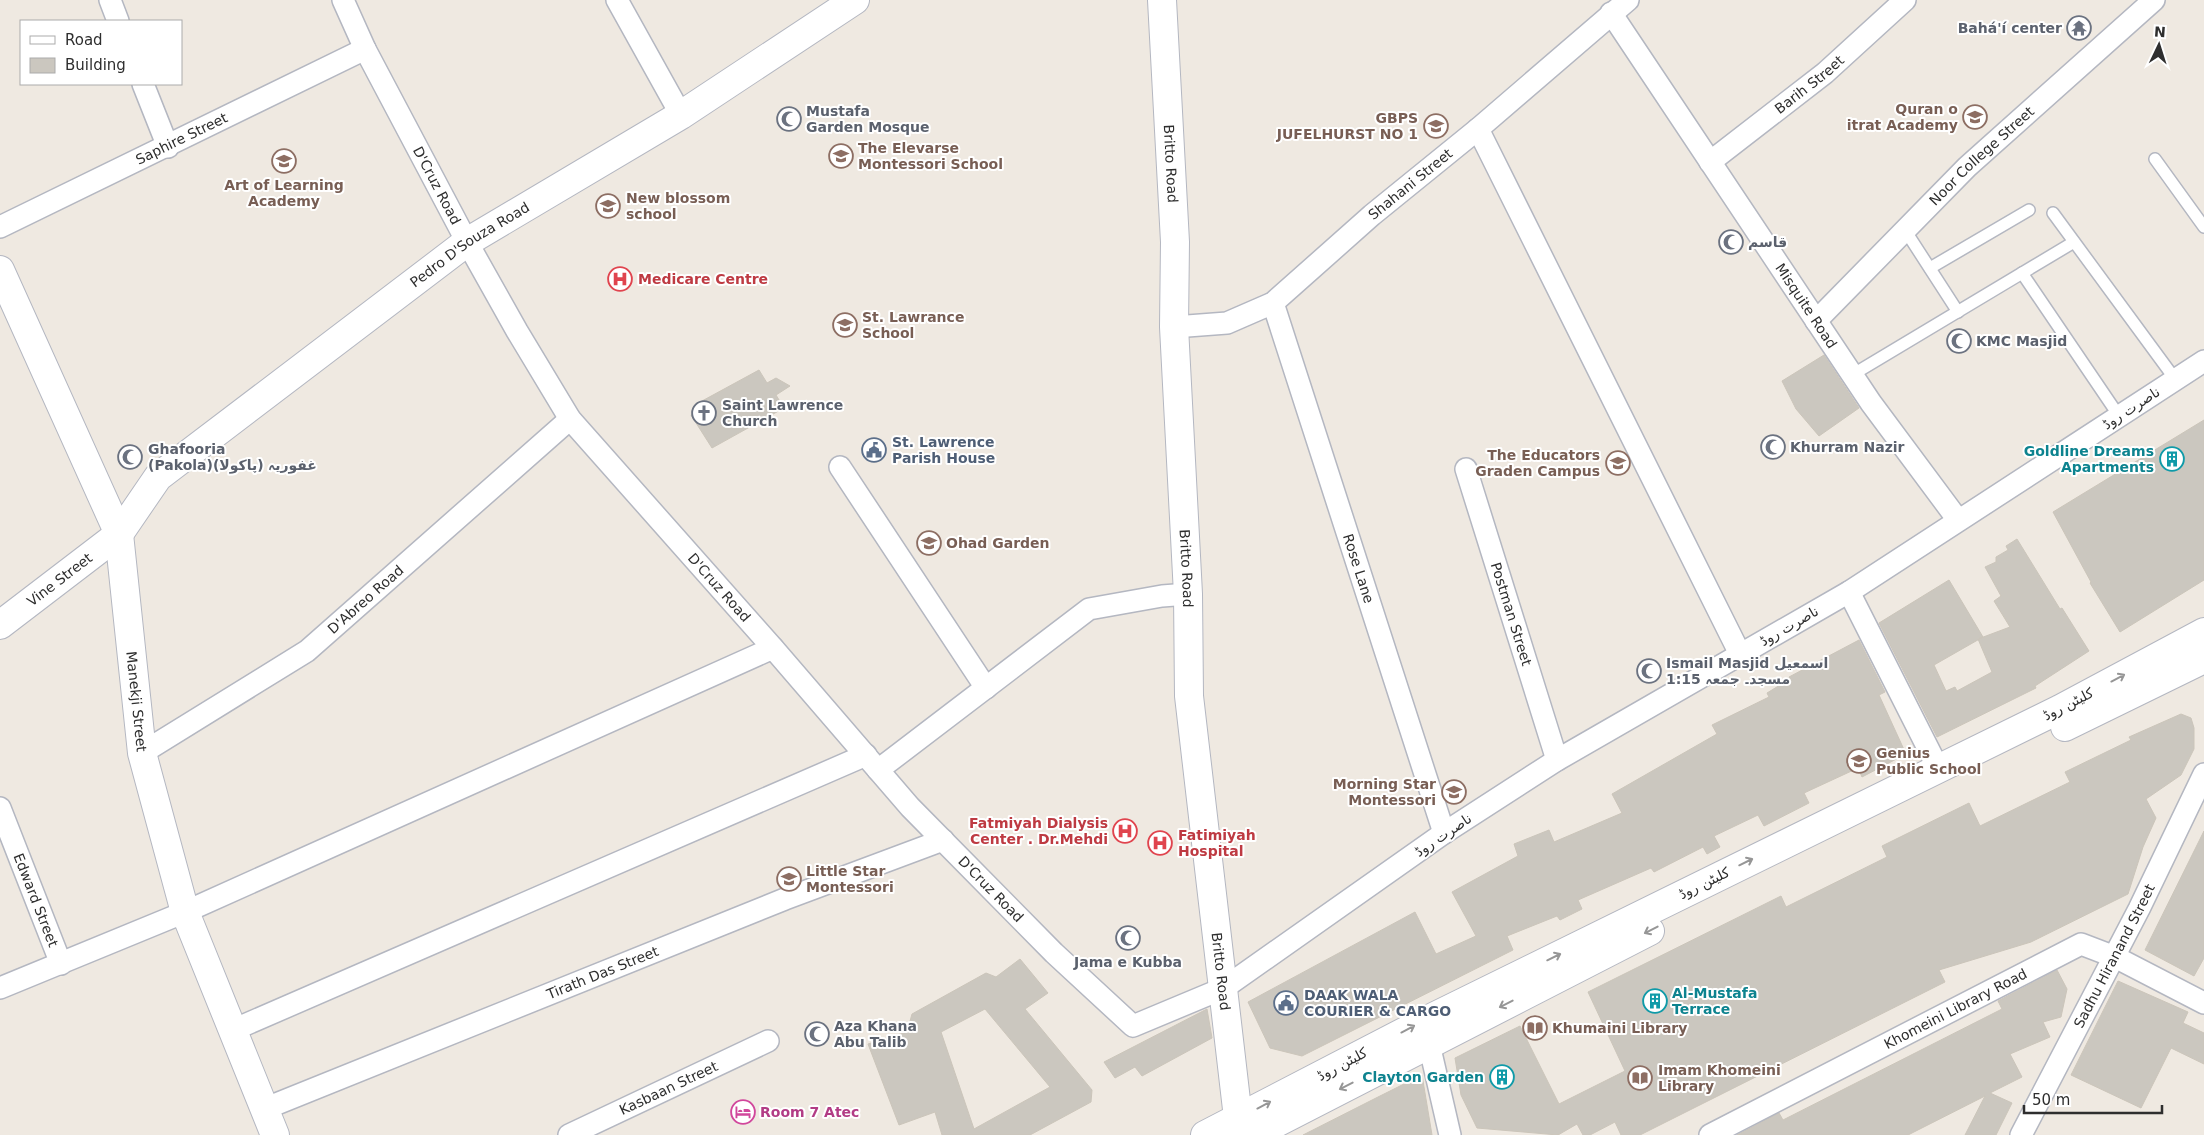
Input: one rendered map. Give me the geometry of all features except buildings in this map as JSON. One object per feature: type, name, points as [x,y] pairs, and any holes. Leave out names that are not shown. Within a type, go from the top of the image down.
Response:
[{"type":"street","points":[[110,0],[118,20]]},
{"type":"street","name":"D'Cruz Road","points":[[343,0],[365,49],[468,242],[517,331],[570,418],[910,807],[1054,953],[1133,1026],[1224,988]]},
{"type":"street","points":[[617,0],[681,115]]},
{"type":"street","name":"Pedro D'Souza Road","points":[[119,534],[158,477],[468,242],[681,115],[855,0]]},
{"type":"street","name":"Britto Road","points":[[1162,0],[1175,242],[1174,328],[1188,594],[1189,696],[1243,1130]]},
{"type":"street","name":"Shahani Street","points":[[1174,328],[1226,323],[1274,303],[1372,215],[1478,129],[1628,0]]},
{"type":"street","name":"Barih Street","points":[[1710,162],[1825,74],[1905,0]]},
{"type":"street","name":"Noor College Street","points":[[1816,321],[1967,167],[2154,0]]},
{"type":"street","name":"Misquite Road","points":[[1611,13],[1852,376],[1958,520]]},
{"type":"street","name":"Saphire Street","points":[[0,227],[168,147],[365,49]]},
{"type":"street","points":[[143,85],[168,147]]},
{"type":"street","points":[[1478,129],[1740,654]]},
{"type":"street","name":"Manekji Street","points":[[3,286],[119,534],[142,753],[185,912],[276,1135]]},
{"type":"street","name":"Rose Lane","points":[[1274,303],[1444,833]]},
{"type":"street","name":"ناصرت روڈ","points":[[1224,988],[1444,833],[1557,760],[1849,592],[2204,361]]},
{"type":"street","name":"D'Abreo Road","points":[[142,753],[307,651],[570,418]]},
{"type":"street","points":[[840,467],[986,688]]},
{"type":"street","name":"Postman Street","points":[[1466,469],[1557,760]]},
{"type":"street","name":"Vine Street","points":[[0,625],[119,534]]},
{"type":"street","points":[[1849,592],[1938,768]]},
{"type":"street","points":[[233,1030],[872,763],[986,688],[1089,609],[1162,596],[1188,594]]},
{"type":"street","name":"کلیٹن روڈ","points":[[1243,1130],[1423,1022],[2060,709],[2204,632]]},
{"type":"street","points":[[0,988],[185,912],[773,648]]},
{"type":"street","name":"کلیٹن روڈ","points":[[1205,1135],[1243,1130],[1429,1044],[1701,905],[2204,659]]},
{"type":"street","points":[[2177,672],[2204,685]]},
{"type":"street","name":"Sadhu Hiranand Street","points":[[2021,1135],[2115,957],[2204,774]]},
{"type":"street","name":"Edward Street","points":[[0,808],[61,964]]},
{"type":"street","name":"Tirath Das Street","points":[[264,1108],[785,899],[943,840]]},
{"type":"street","name":"Khomeini Library Road","points":[[1710,1135],[2081,944],[2115,957],[2204,1003]]},
{"type":"street","name":"Kasbaan Street","points":[[569,1135],[768,1040]]},
{"type":"street","points":[[1429,1044],[1450,1135]]},
{"type":"lane","points":[[2155,159],[2204,227]]},
{"type":"lane","points":[[1930,268],[2029,210]]},
{"type":"lane","points":[[2053,213],[2175,380]]},
{"type":"lane","points":[[1905,230],[1958,312]]},
{"type":"lane","points":[[1852,376],[2074,242]]},
{"type":"lane","points":[[2022,273],[2119,416]]},
{"type":"place","name":"Bahá'í center","points":[[2079,28]]},
{"type":"place","name":"Quran o itrat Academy","points":[[1975,117]]},
{"type":"place","name":"Mustafa Garden Mosque","points":[[789,119]]},
{"type":"place","name":"GBPS JUFELHURST NO 1","points":[[1436,126]]},
{"type":"place","name":"The Elevarse Montessori School","points":[[841,156]]},
{"type":"place","name":"Art of Learning Academy","points":[[284,161]]},
{"type":"place","name":"New blossom school","points":[[608,206]]},
{"type":"place","name":"قاسم","points":[[1731,242]]},
{"type":"place","name":"Medicare Centre","points":[[620,279]]},
{"type":"place","name":"St. Lawrance School","points":[[845,325]]},
{"type":"place","name":"KMC Masjid","points":[[1959,341]]},
{"type":"place","name":"Saint Lawrence Church","points":[[704,413]]},
{"type":"place","name":"Khurram Nazir","points":[[1773,447]]},
{"type":"place","name":"St. Lawrence Parish House","points":[[874,450]]},
{"type":"place","name":"Ghafooria (Pakola)غفوریہ (پاکولا)","points":[[130,457]]},
{"type":"place","name":"Goldline Dreams Apartments","points":[[2172,459]]},
{"type":"place","name":"The Educators Graden Campus","points":[[1618,463]]},
{"type":"place","name":"Ohad Garden","points":[[929,543]]},
{"type":"place","name":"Ismail Masjid اسمعیل مسجد۔ جمعہ 1:15","points":[[1649,671]]},
{"type":"place","name":"Genius Public School","points":[[1859,761]]},
{"type":"place","name":"Morning Star Montessori","points":[[1454,792]]},
{"type":"place","name":"Fatmiyah Dialysis Center . Dr.Mehdi","points":[[1125,831]]},
{"type":"place","name":"Fatimiyah Hospital","points":[[1160,843]]},
{"type":"place","name":"Little Star Montessori","points":[[789,879]]},
{"type":"place","name":"Jama e Kubba","points":[[1128,938]]},
{"type":"place","name":"Al-Mustafa Terrace","points":[[1655,1001]]},
{"type":"place","name":"DAAK WALA COURIER & CARGO","points":[[1286,1003]]},
{"type":"place","name":"Khumaini Library","points":[[1535,1028]]},
{"type":"place","name":"Aza Khana Abu Talib","points":[[817,1034]]},
{"type":"place","name":"Clayton Garden","points":[[1502,1077]]},
{"type":"place","name":"Imam Khomeini Library","points":[[1640,1078]]},
{"type":"place","name":"Room 7 Atec","points":[[743,1112]]}]
